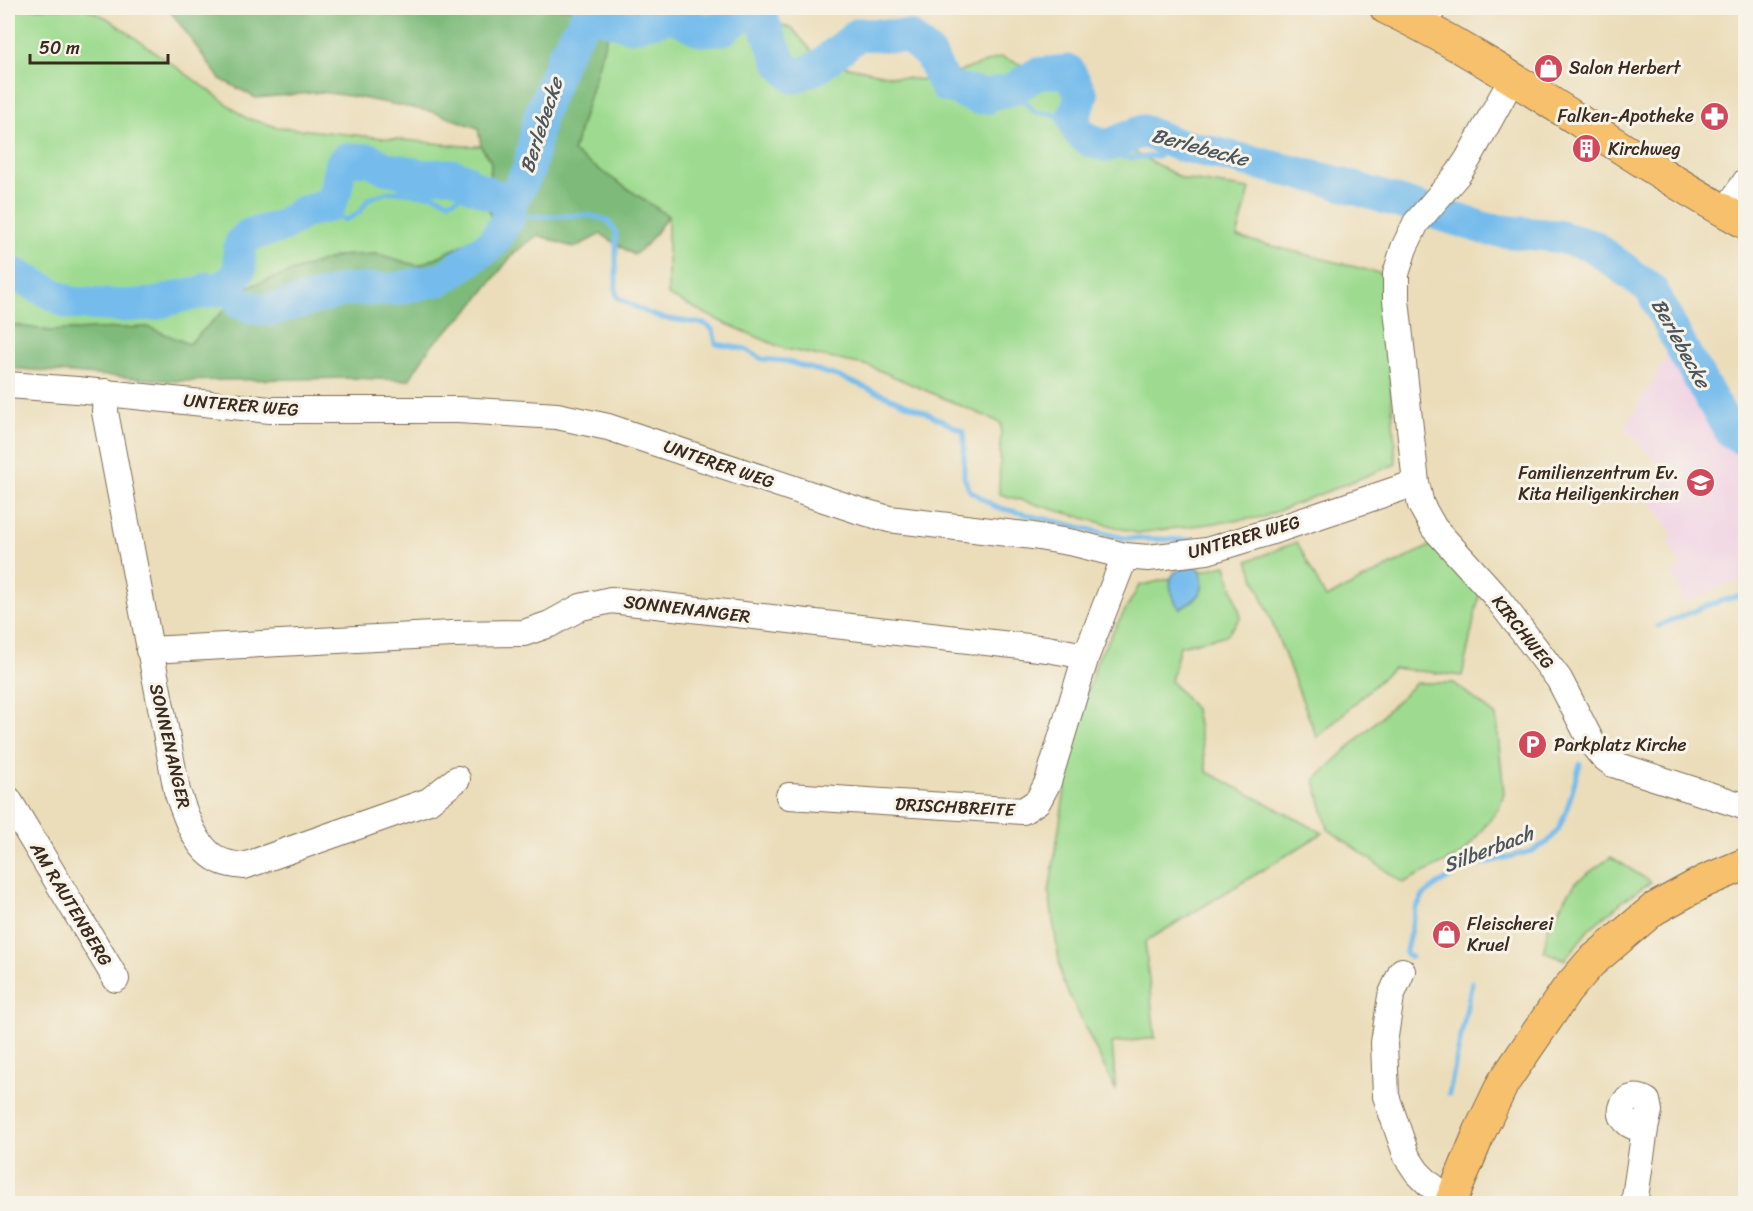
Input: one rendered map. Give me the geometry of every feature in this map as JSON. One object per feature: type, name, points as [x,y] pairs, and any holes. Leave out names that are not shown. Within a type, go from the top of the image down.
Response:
[{"type":"main road","points":[[1386,8],[1428,16],[1473,54],[1735,217]]},
{"type":"main road","points":[[1451,1200],[1503,1083],[1572,984],[1590,963],[1653,909],[1705,881],[1746,864]]},
{"type":"street","name":"KIRCHWEG","points":[[1512,79],[1468,159],[1416,223],[1404,248],[1396,274],[1395,294],[1420,505],[1434,528],[1494,594],[1559,679],[1600,755],[1613,764],[1746,807]]},
{"type":"street","points":[[1735,217],[1746,181]]},
{"type":"street","name":"UNTERER WEG","points":[[8,385],[106,392],[270,410],[458,410],[557,416],[608,427],[888,519],[1033,536],[1074,543],[1125,556],[1148,558],[1207,551],[1416,483]]},
{"type":"street","name":"SONNENANGER","points":[[106,392],[105,412],[177,791],[186,816],[204,848],[216,859],[230,865],[244,866],[429,801],[457,779]]},
{"type":"street","points":[[1086,657],[1125,556]]},
{"type":"street","name":"SONNENANGER","points":[[149,650],[452,634],[524,633],[550,624],[581,607],[611,600],[1047,649],[1086,657]]},
{"type":"street","name":"DRISCHBREITE","points":[[789,796],[1023,812],[1038,801],[1048,782],[1086,657]]},
{"type":"street","name":"AM RAUTENBERG","points":[[8,799],[116,979]]},
{"type":"street","points":[[1402,971],[1391,996],[1383,1043],[1386,1096],[1407,1157],[1428,1183],[1451,1200]]},
{"type":"street","points":[[1634,1203],[1645,1129]]},
{"type":"shaded area","name":"Familienzentrum Ev. Kita Heiligenkirchen","points":[[1673,346],[1703,402],[1732,439],[1746,448],[1745,579],[1720,587],[1685,603],[1672,573],[1681,568],[1668,540],[1675,537],[1647,496],[1664,470],[1625,429]]},
{"type":"green space","points":[[8,8],[84,8],[107,18],[246,118],[277,127],[481,146],[491,162],[489,209],[493,227],[459,247],[418,266],[378,254],[338,256],[249,287],[189,344],[148,327],[49,331],[8,324]]},
{"type":"green space","points":[[168,8],[614,8],[573,152],[668,216],[648,243],[634,255],[601,234],[574,248],[538,235],[514,253],[470,309],[430,347],[409,380],[350,378],[173,381],[8,368],[8,324],[49,331],[148,327],[189,344],[248,287],[338,256],[378,254],[418,266],[459,247],[493,227],[489,209],[491,162],[481,146],[478,128],[433,112],[321,92],[256,98],[220,79]]},
{"type":"green space","points":[[644,8],[737,8],[793,29],[820,61],[896,77],[932,81],[1001,57],[1062,80],[1089,127],[1183,179],[1250,189],[1237,237],[1383,274],[1396,464],[1263,517],[1137,533],[999,494],[1001,423],[869,366],[785,349],[722,322],[668,295],[668,216],[573,152],[614,12]]},
{"type":"green space","points":[[1297,542],[1326,598],[1436,543],[1480,592],[1462,676],[1393,668],[1317,738],[1248,561]]},
{"type":"green space","points":[[1226,565],[1241,617],[1227,635],[1180,646],[1171,681],[1195,709],[1207,772],[1323,833],[1145,942],[1155,1038],[1112,1043],[1116,1091],[1062,980],[1049,893],[1072,744],[1097,660],[1139,586]]},
{"type":"green space","points":[[1416,683],[1454,683],[1496,716],[1504,793],[1499,808],[1464,853],[1403,883],[1328,829],[1315,780]]},
{"type":"green space","points":[[1611,857],[1651,882],[1628,897],[1590,928],[1564,960],[1544,951],[1548,925],[1576,882]]},
{"type":"water","points":[[1194,566],[1200,569],[1202,589],[1197,598],[1180,609],[1171,591],[1172,576],[1177,571]]},
{"type":"waterway","name":"Berlebecke","points":[[240,303],[270,310],[346,290],[395,289],[442,279],[492,244],[509,217],[511,202],[529,169],[539,118],[564,54],[589,13],[631,26],[674,16],[701,30],[723,29],[753,8],[759,12],[781,64],[794,77],[818,67],[859,34],[909,37],[930,55],[945,86],[986,95],[1013,89],[1037,74],[1069,71],[1082,96],[1073,117],[1078,131],[1090,141],[1107,146],[1143,131],[1176,144],[1328,180],[1490,230],[1556,236],[1593,246],[1651,289],[1685,354],[1730,431],[1746,441]]},
{"type":"waterway","points":[[945,86],[955,104],[974,112],[992,111],[994,93]]},
{"type":"waterway","points":[[1013,89],[1035,112],[1073,117]]},
{"type":"waterway","points":[[1107,146],[1117,156],[1130,158],[1158,156],[1171,142]]},
{"type":"waterway","name":"Berlebecke","points":[[8,274],[17,275],[69,303],[122,306],[154,304],[217,290],[232,281],[240,269],[239,250],[242,241],[249,235],[283,226],[303,212],[329,206],[336,189],[340,166],[346,159],[371,160],[385,168],[425,176],[452,175],[511,202]]},
{"type":"waterway","points":[[393,169],[399,186],[406,192]]},
{"type":"waterway","points":[[426,195],[427,183],[431,177]]},
{"type":"waterway","points":[[329,206],[344,220],[359,212],[368,199],[388,192],[432,194],[449,202],[462,196],[472,186]]},
{"type":"waterway","points":[[509,217],[588,215],[607,220],[616,232],[616,294],[618,298],[662,318],[705,324],[713,330],[716,344],[745,349],[762,359],[785,361],[840,377],[925,412],[964,432],[964,477],[970,491],[996,507],[1124,538],[1192,540]]},
{"type":"waterway","points":[[182,296],[200,277],[209,274],[222,287]]},
{"type":"waterway","name":"Berlebecke","points":[[8,280],[17,275]]},
{"type":"waterway","name":"Silberbach","points":[[1658,626],[1711,604],[1746,594]]},
{"type":"waterway","name":"Silberbach","points":[[1411,957],[1406,954],[1406,950],[1416,909],[1423,896],[1438,884],[1469,867],[1532,851],[1548,842],[1558,830],[1566,812],[1580,764]]},
{"type":"waterway","name":"Silberbach","points":[[1449,1094],[1472,982]]},
{"type":"place","name":"Salon Herbert","points":[[1548,68]]},
{"type":"place","name":"Falken-Apotheke","points":[[1715,116]]},
{"type":"place","name":"Kirchweg","points":[[1587,149]]},
{"type":"place","name":"Familienzentrum Ev. Kita Heiligenkirchen","points":[[1700,483]]},
{"type":"place","name":"Parkplatz Kirche","points":[[1533,745]]},
{"type":"place","name":"Fleischerei Kruel","points":[[1446,934]]}]
